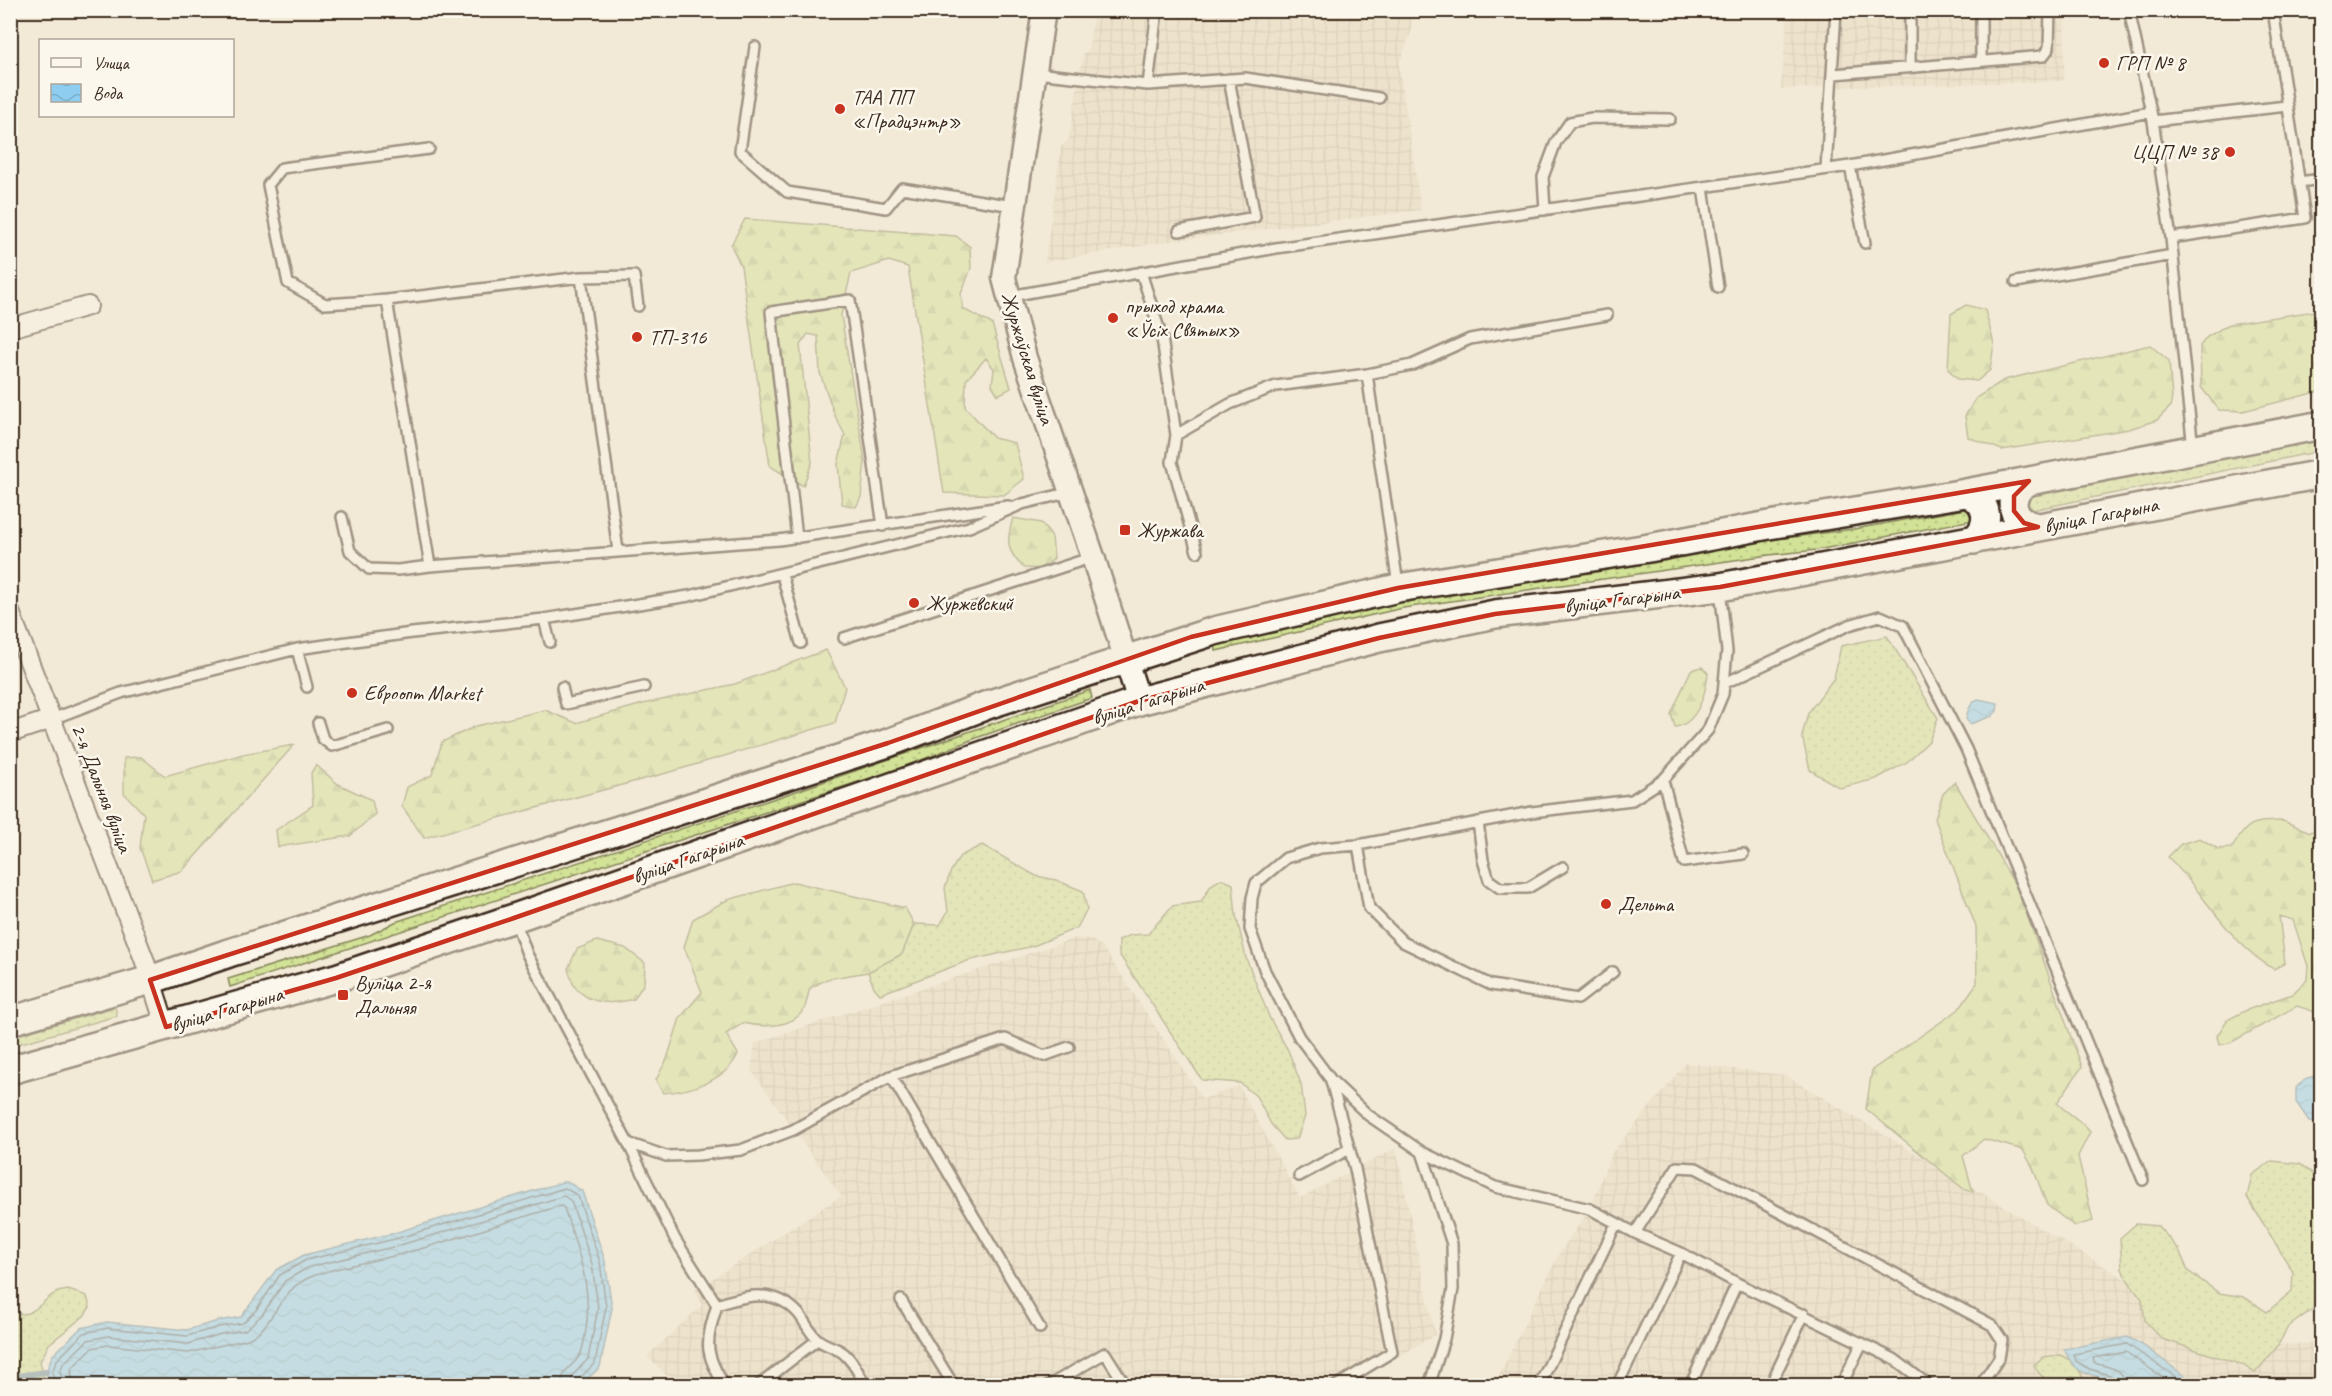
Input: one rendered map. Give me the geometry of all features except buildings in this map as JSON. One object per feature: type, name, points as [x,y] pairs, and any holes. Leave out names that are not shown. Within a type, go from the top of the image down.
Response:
[{"type":"main road","name":"вуліца Гагарына","points":[[10,1021],[150,980],[229,952],[888,743],[990,704],[1191,637],[1398,588],[1649,548],[1768,525],[1966,493],[2322,425]]},
{"type":"main road","name":"вуліца Гагарына","points":[[10,1070],[336,978],[1139,701],[1379,638],[1495,614],[1720,587],[2322,474]]},
{"type":"main road","points":[[2029,481],[2017,490],[2014,496],[2014,511],[2024,523],[2038,527]]},
{"type":"main road","points":[[1966,493],[1979,499],[1986,512],[1984,528],[1974,540]]},
{"type":"street","name":"Журжаўская вуліца","points":[[1041,11],[1035,73],[1013,206],[1004,278],[1025,358],[1139,701]]},
{"type":"street","points":[[10,328],[88,306]]},
{"type":"street","name":"2-я Дальняя вуліца","points":[[10,612],[166,1027]]},
{"type":"street","points":[[10,733],[52,719]]},
{"type":"lane","points":[[1148,85],[1157,10]]},
{"type":"lane","points":[[1826,169],[1834,74],[1836,10]]},
{"type":"lane","points":[[1910,10],[1910,67]]},
{"type":"lane","points":[[1981,10],[1981,60]]},
{"type":"lane","points":[[1834,74],[2046,54],[2049,48],[2050,10]]},
{"type":"lane","points":[[2129,10],[2152,117],[2171,238],[2193,451]]},
{"type":"lane","points":[[2171,238],[2305,218],[2273,10]]},
{"type":"lane","points":[[755,47],[740,152],[787,192],[886,208],[902,188],[1013,206]]},
{"type":"lane","points":[[1035,73],[1148,85],[1245,78],[1379,98]]},
{"type":"lane","points":[[1179,231],[1256,217],[1229,79]]},
{"type":"lane","points":[[1007,296],[1288,247],[1850,166],[2152,117],[2288,105]]},
{"type":"lane","points":[[1545,210],[1543,177],[1556,142],[1570,122],[1592,118],[1670,119]]},
{"type":"lane","points":[[429,149],[282,168],[268,185],[288,283],[325,304],[387,300],[580,277],[634,276],[638,306]]},
{"type":"lane","points":[[1850,166],[1865,243]]},
{"type":"lane","points":[[2299,182],[2322,179]]},
{"type":"lane","points":[[1703,188],[1718,287]]},
{"type":"lane","points":[[2016,282],[2173,255]]},
{"type":"lane","points":[[1141,272],[1162,338],[1176,435],[1172,462],[1197,552]]},
{"type":"lane","points":[[580,277],[618,551]]},
{"type":"lane","points":[[387,300],[430,566]]},
{"type":"lane","points":[[797,538],[771,312],[850,300],[883,526]]},
{"type":"lane","points":[[1176,435],[1230,404],[1276,386],[1367,374],[1412,365],[1470,339],[1607,315]]},
{"type":"lane","points":[[1367,374],[1398,588]]},
{"type":"lane","points":[[342,517],[350,551],[369,569],[398,570],[797,538],[1022,504],[1071,492]]},
{"type":"lane","points":[[52,719],[121,693],[297,649],[412,633],[544,619],[689,596],[782,575],[837,558],[969,527],[1022,504]]},
{"type":"lane","points":[[844,638],[1093,557]]},
{"type":"lane","points":[[782,575],[801,643]]},
{"type":"lane","points":[[1720,587],[1727,651],[1725,683],[1708,730],[1663,780],[1632,800],[1532,812],[1358,845],[1320,848],[1286,858],[1256,883],[1252,898],[1250,929],[1265,971],[1299,1037],[1331,1080],[1368,1115],[1422,1152],[1496,1187],[1590,1209],[1616,1224],[1681,1253],[1737,1283],[1894,1359],[1918,1382],[1930,1386]]},
{"type":"lane","points":[[1725,683],[1849,625],[1880,616],[1903,626],[1966,749],[2143,1180]]},
{"type":"lane","points":[[544,619],[550,642]]},
{"type":"lane","points":[[297,649],[307,687]]},
{"type":"lane","points":[[562,687],[567,704],[644,687]]},
{"type":"lane","points":[[318,723],[322,739],[332,746],[388,730]]},
{"type":"lane","points":[[1663,780],[1684,862],[1743,854]]},
{"type":"lane","points":[[1478,822],[1483,860],[1489,880],[1500,888],[1528,888],[1563,867]]},
{"type":"lane","points":[[1358,845],[1369,908],[1403,942],[1491,985],[1578,999],[1613,972]]},
{"type":"lane","points":[[514,918],[527,954],[628,1143],[675,1239],[717,1305],[708,1335],[708,1351],[711,1363],[725,1386]]},
{"type":"lane","points":[[628,1143],[666,1156],[741,1150],[793,1130],[891,1076],[1005,1039],[1044,1056],[1069,1047]]},
{"type":"lane","points":[[891,1076],[1040,1328]]},
{"type":"lane","points":[[1331,1080],[1355,1169],[1392,1352],[1336,1386]]},
{"type":"lane","points":[[1299,1176],[1349,1149]]},
{"type":"lane","points":[[1422,1152],[1452,1245],[1453,1289],[1444,1340],[1429,1386]]},
{"type":"lane","points":[[1635,1233],[1677,1167],[1696,1168],[1992,1325],[2002,1340],[1999,1358],[1980,1386]]},
{"type":"lane","points":[[1539,1386],[1616,1224]]},
{"type":"lane","points":[[1617,1386],[1681,1253]]},
{"type":"lane","points":[[1690,1386],[1737,1283]]},
{"type":"lane","points":[[717,1305],[755,1295],[769,1295],[780,1299],[799,1315],[818,1340],[844,1353],[866,1386]]},
{"type":"lane","points":[[901,1300],[954,1386]]},
{"type":"lane","points":[[1770,1386],[1804,1314]]},
{"type":"lane","points":[[758,1386],[818,1340]]},
{"type":"lane","points":[[1841,1386],[1862,1343]]},
{"type":"lane","points":[[1048,1386],[1105,1353],[1126,1386]]},
{"type":"highlighted area","points":[[2029,481],[2014,496],[2014,511],[2024,523],[2038,527],[1720,587],[1495,614],[1379,638],[1139,701],[336,978],[166,1027],[150,980],[888,743],[1191,637],[1398,588]]},
{"type":"shaded area","points":[[1340,10],[1412,17],[1411,32],[1399,65],[1421,210],[1171,241],[1045,262],[1061,147],[1069,139],[1083,53],[1088,52],[1094,11]]},
{"type":"shaded area","points":[[1788,11],[2065,11],[2064,81],[1781,89]]},
{"type":"shaded area","points":[[1076,938],[1089,939],[1102,946],[1203,1099],[1239,1086],[1300,1198],[1396,1148],[1435,1335],[1349,1386],[677,1386],[647,1356],[702,1305],[695,1290],[841,1196],[751,1070],[755,1043]]},
{"type":"shaded area","points":[[1686,1063],[1785,1075],[2237,1346],[2321,1343],[2321,1385],[1494,1386],[1560,1252],[1590,1209],[1611,1154]]},
{"type":"green space","points":[[745,219],[956,236],[970,247],[971,268],[961,294],[963,309],[992,324],[1011,388],[998,395],[992,385],[994,369],[986,358],[966,380],[965,407],[994,438],[1015,443],[1024,479],[1004,495],[944,493],[908,267],[889,261],[851,273],[841,315],[865,461],[861,497],[856,507],[842,504],[838,464],[845,435],[835,416],[820,373],[818,336],[808,334],[800,345],[812,463],[803,486],[770,466],[741,266],[731,245]]},
{"type":"green space","points":[[1966,305],[1985,310],[1994,344],[1990,370],[1977,381],[1958,379],[1948,369],[1951,314]]},
{"type":"green space","points":[[2321,310],[2321,391],[2243,411],[2219,410],[2201,387],[2200,346],[2207,337],[2229,324]]},
{"type":"green space","points":[[2150,345],[2169,361],[2172,398],[2170,407],[2157,420],[2129,429],[2002,450],[1968,437],[1965,416],[1976,398],[2004,380]]},
{"type":"green space","points":[[2321,439],[2321,451],[2032,510],[2024,508],[2029,497]]},
{"type":"green space","points":[[1971,508],[1973,520],[1817,550],[1403,608],[1216,651],[1215,643],[1402,598],[1761,541],[1854,529]]},
{"type":"green space","points":[[1013,518],[1041,523],[1052,537],[1054,558],[1044,569],[1024,568],[1014,556],[1009,545]]},
{"type":"green space","points":[[1887,636],[1938,718],[1929,741],[1907,762],[1876,779],[1840,788],[1810,770],[1802,736],[1808,713],[1834,678],[1841,646]]},
{"type":"green space","points":[[826,650],[845,687],[835,723],[674,771],[424,838],[402,806],[407,787],[432,775],[442,742],[476,726],[545,710],[576,723],[643,704],[735,684]]},
{"type":"green space","points":[[1702,667],[1708,673],[1703,698],[1690,720],[1675,727],[1671,714],[1691,670]]},
{"type":"green space","points":[[1090,690],[1092,698],[976,738],[904,767],[230,987],[228,979],[370,935],[395,922],[782,796]]},
{"type":"green space","points":[[294,745],[182,871],[152,880],[140,848],[144,814],[124,793],[124,758],[141,757],[165,776],[243,754]]},
{"type":"green space","points":[[316,765],[338,784],[372,800],[375,814],[350,836],[278,847],[276,830],[313,805],[311,773]]},
{"type":"green space","points":[[1955,782],[2017,888],[2082,1067],[2057,1103],[2090,1132],[2078,1156],[2093,1221],[2074,1226],[2047,1205],[2033,1168],[2023,1150],[1984,1139],[1963,1156],[1973,1192],[1965,1190],[1866,1109],[1872,1070],[1958,1010],[1977,983],[1976,927],[1935,819],[1943,794]]},
{"type":"green space","points":[[2283,821],[2310,832],[2321,828],[2321,1026],[2313,1011],[2297,1006],[2230,1043],[2219,1045],[2217,1036],[2227,1020],[2247,1010],[2292,994],[2307,980],[2308,966],[2293,920],[2279,916],[2285,963],[2274,969],[2243,946],[2168,857],[2181,844],[2200,838],[2218,849],[2232,848],[2247,827],[2252,824]]},
{"type":"green space","points":[[982,845],[1036,876],[1056,880],[1083,891],[1087,909],[1077,928],[1033,946],[967,961],[880,994],[874,987],[868,972],[902,954],[914,924],[940,925],[948,911],[945,888],[951,871],[960,856]]},
{"type":"green space","points":[[1221,879],[1233,884],[1236,915],[1246,958],[1270,1019],[1288,1050],[1301,1084],[1305,1116],[1297,1139],[1285,1140],[1271,1124],[1256,1096],[1240,1083],[1202,1080],[1119,954],[1119,940],[1131,935],[1148,934],[1172,906],[1201,902],[1211,885]]},
{"type":"green space","points":[[794,882],[905,908],[914,924],[902,954],[868,972],[827,979],[810,988],[805,1007],[800,1014],[786,1023],[760,1026],[743,1023],[726,1034],[738,1054],[725,1071],[716,1078],[695,1087],[663,1093],[656,1080],[667,1059],[680,1018],[702,992],[684,947],[693,919],[727,900]]},
{"type":"green space","points":[[597,941],[625,948],[645,963],[644,983],[634,999],[603,1002],[588,998],[575,987],[568,969],[577,949]]},
{"type":"green space","points":[[115,1007],[117,1016],[11,1046],[11,1037]]},
{"type":"green space","points":[[2272,1161],[2300,1164],[2321,1180],[2321,1303],[2288,1327],[2277,1347],[2255,1373],[2243,1365],[2162,1339],[2145,1321],[2142,1299],[2122,1269],[2120,1238],[2136,1224],[2158,1226],[2179,1250],[2188,1271],[2219,1293],[2244,1297],[2267,1312],[2292,1291],[2293,1272],[2247,1197],[2252,1175]]},
{"type":"green space","points":[[68,1290],[87,1296],[90,1307],[84,1316],[49,1344],[40,1362],[46,1385],[15,1385],[11,1382],[11,1310],[25,1314],[31,1312],[52,1295]]},
{"type":"green space","points":[[2060,1355],[2076,1363],[2084,1385],[2062,1384],[2048,1380],[2038,1372],[2034,1365],[2043,1357]]},
{"type":"water","points":[[1978,699],[1998,703],[1997,711],[1992,716],[1970,724],[1966,719],[1968,712],[1971,705]]},
{"type":"water","points":[[2321,1074],[2321,1122],[2309,1121],[2296,1102],[2296,1088],[2305,1079]]},
{"type":"water","points":[[566,1181],[582,1191],[605,1261],[612,1308],[600,1367],[581,1385],[51,1386],[46,1372],[52,1356],[81,1328],[107,1322],[187,1330],[241,1317],[276,1270],[304,1255],[394,1233]]},
{"type":"water","points":[[2127,1337],[2141,1344],[2186,1377],[2189,1385],[2115,1385],[2081,1371],[2070,1360],[2064,1349]]},
{"type":"waterway","points":[[10,1377],[46,1372]]},
{"type":"place","name":"ГРП № 8","points":[[2104,63]]},
{"type":"place","name":"ТАА ПП «Прадцэнтр»","points":[[840,109]]},
{"type":"place","name":"ЦЦП № 38","points":[[2230,152]]},
{"type":"place","name":"прыход храма «Ўсіх Святых»","points":[[1113,318]]},
{"type":"place","name":"ТП-316","points":[[637,337]]},
{"type":"place","name":"Журжава","points":[[1125,530]]},
{"type":"place","name":"Журжевский","points":[[914,603]]},
{"type":"place","name":"Евроопт Market","points":[[352,693]]},
{"type":"place","name":"Дельта","points":[[1606,904]]},
{"type":"place","name":"Вуліца 2-я Дальняя","points":[[343,995]]}]
